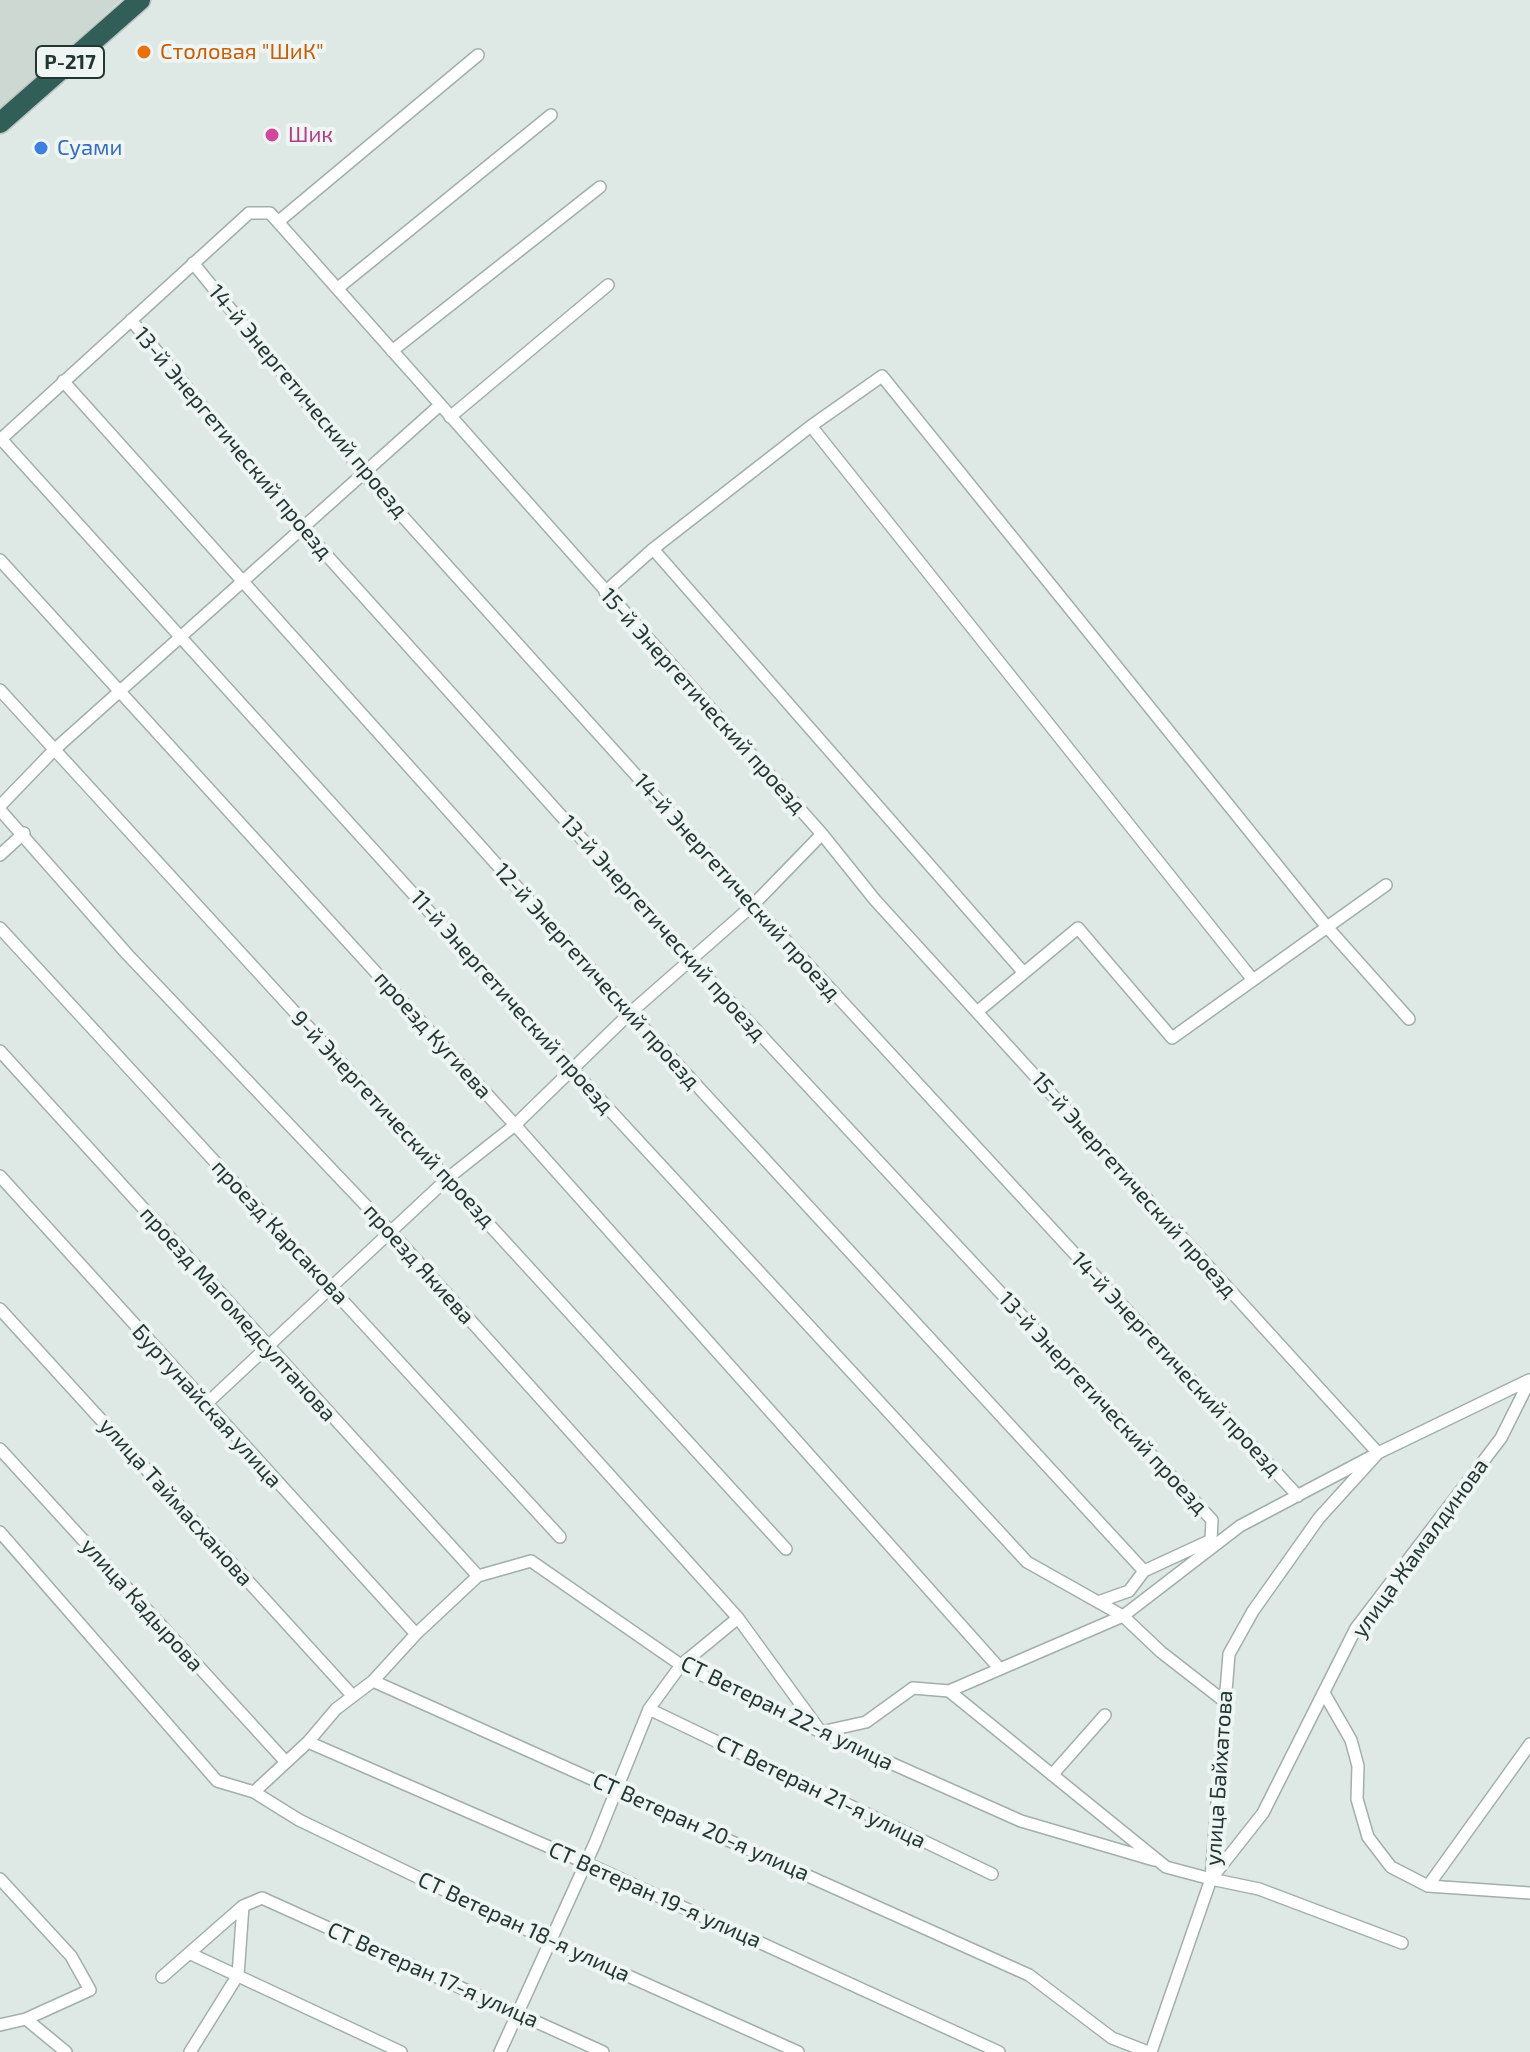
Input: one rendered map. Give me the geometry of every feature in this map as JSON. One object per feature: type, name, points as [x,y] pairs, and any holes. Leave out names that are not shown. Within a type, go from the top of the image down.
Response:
[{"type":"highway","name":"Р-217","points":[[0,123],[140,0]]},
{"type":"street","points":[[1,440],[249,213],[270,213],[279,221],[478,55]]},
{"type":"street","points":[[338,288],[551,115]]},
{"type":"street","points":[[392,351],[600,187]]},
{"type":"street","name":"15-й Энергетический проезд","points":[[279,221],[822,834],[875,900],[1378,1453]]},
{"type":"street","name":"14-й Энергетический проезд","points":[[193,263],[364,474],[753,905],[1298,1496]]},
{"type":"street","points":[[450,417],[608,285]]},
{"type":"street","name":"13-й Энергетический проезд","points":[[131,320],[304,530],[690,959],[1212,1520],[1211,1540]]},
{"type":"street","points":[[605,592],[653,549],[811,426],[882,376],[1327,927],[1409,1019]]},
{"type":"street","name":"12-й Энергетический проезд","points":[[63,381],[630,1013],[1141,1568]]},
{"type":"street","points":[[0,808],[54,750],[304,530],[440,405]]},
{"type":"street","points":[[811,426],[1253,980]]},
{"type":"street","name":"11-й Энергетический проезд","points":[[1,440],[571,1068],[1027,1562],[1123,1616],[1161,1652],[1224,1701]]},
{"type":"street","points":[[653,549],[1024,973]]},
{"type":"street","name":"проезд Кугиева","points":[[0,560],[515,1125],[1000,1669]]},
{"type":"street","name":"9-й Энергетический проезд","points":[[0,690],[786,1549]]},
{"type":"street","name":"проезд Якиева","points":[[0,808],[127,954],[391,1232],[738,1618],[821,1732]]},
{"type":"street","points":[[0,855],[24,833]]},
{"type":"street","points":[[205,1405],[448,1178],[515,1125],[630,1013],[753,905],[822,834]]},
{"type":"street","points":[[977,1012],[1078,928],[1172,1038],[1386,885]]},
{"type":"street","name":"проезд Карсакова","points":[[0,928],[560,1537]]},
{"type":"street","name":"проезд Магомедсултанова","points":[[0,1051],[266,1347],[478,1576]]},
{"type":"street","name":"Буртунайская улица","points":[[0,1176],[416,1634]]},
{"type":"street","name":"улица Таймасханова","points":[[0,1309],[351,1694]]},
{"type":"street","points":[[1098,1602],[1129,1591],[1141,1568],[1240,1526],[1378,1453],[1530,1380]]},
{"type":"street","name":"улица Жамалдинова","points":[[1211,1879],[1263,1813],[1356,1628],[1501,1438],[1530,1380]]},
{"type":"street","name":"улица Кадырова","points":[[0,1449],[285,1761]]},
{"type":"street","name":"улица Байхатова","points":[[949,1691],[1166,1867],[1211,1879],[1229,1654],[1253,1611],[1319,1518],[1378,1453]]},
{"type":"street","points":[[821,1732],[866,1722],[913,1688],[949,1691],[1123,1616],[1240,1526]]},
{"type":"street","name":"СТ Ветеран 18-я улица","points":[[0,1532],[217,1781],[254,1792],[299,1820],[550,1941],[798,2052]]},
{"type":"street","name":"СТ Ветеран 22-я улица","points":[[478,1576],[531,1561],[681,1665],[821,1732],[1021,1821],[1160,1861]]},
{"type":"street","points":[[254,1792],[308,1742],[351,1694],[373,1681],[416,1634],[478,1576]]},
{"type":"street","points":[[500,2052],[586,1863],[649,1709],[681,1665],[738,1618]]},
{"type":"street","name":"СТ Ветеран 20-я улица","points":[[373,1681],[1029,1975],[1112,2038],[1150,2052]]},
{"type":"street","points":[[1324,1693],[1351,1740],[1358,1766],[1357,1799],[1368,1837],[1391,1867],[1428,1886],[1530,1893]]},
{"type":"street","name":"СТ Ветеран 21-я улица","points":[[649,1709],[992,1874]]},
{"type":"street","points":[[1052,1775],[1105,1715]]},
{"type":"street","name":"СТ Ветеран 19-я улица","points":[[308,1742],[586,1863],[999,2052]]},
{"type":"street","points":[[1428,1886],[1530,1744]]},
{"type":"street","points":[[0,1879],[71,1956],[90,1990],[26,2019],[0,2025]]},
{"type":"street","points":[[1150,2052],[1211,1879],[1259,1889],[1402,1943]]},
{"type":"street","name":"СТ Ветеран 17-я улица","points":[[243,1906],[262,1898],[603,2052]]},
{"type":"street","points":[[162,1977],[243,1906]]},
{"type":"street","points":[[194,2051],[238,1975],[243,1906]]},
{"type":"street","points":[[191,1954],[401,2052]]},
{"type":"street","points":[[26,2019],[66,2052]]},
{"type":"shaded area","points":[[0,0],[121,0],[0,111]]},
{"type":"place","name":"Столовая \"ШиК\"","points":[[144,52]]},
{"type":"place","name":"Шик","points":[[272,135]]},
{"type":"place","name":"Суами","points":[[41,148]]}]
